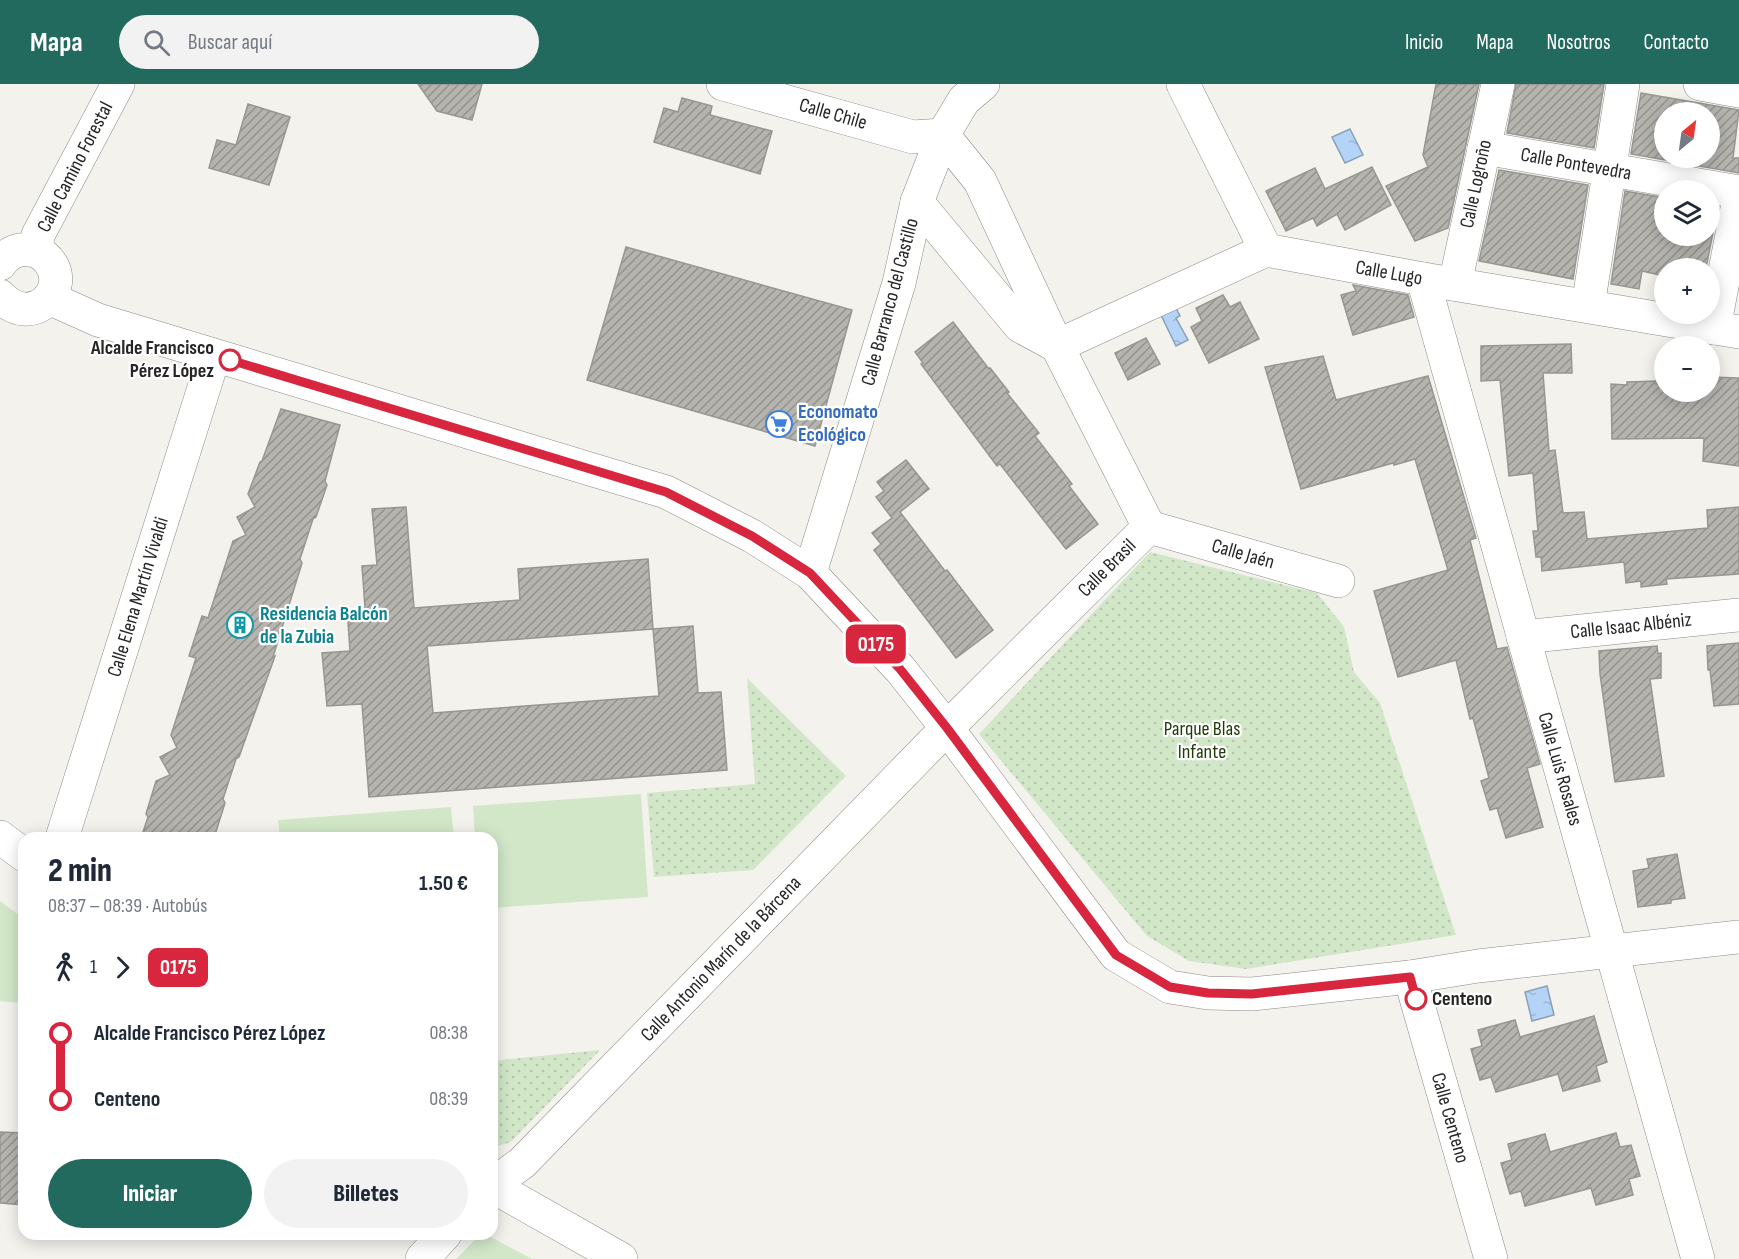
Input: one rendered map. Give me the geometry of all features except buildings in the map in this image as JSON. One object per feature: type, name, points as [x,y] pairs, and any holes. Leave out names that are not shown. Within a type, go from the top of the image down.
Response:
[{"type":"street","name":"Calle Chile","points":[[723,84],[913,137],[947,110]]},
{"type":"street","name":"Calle Barranco del Castillo","points":[[810,573],[899,283],[917,202],[947,110],[964,100],[983,84]]},
{"type":"street","points":[[917,202],[1020,326],[1057,346],[1266,250],[1183,84]]},
{"type":"street","name":"Calle Logroño","points":[[1455,285],[1498,84]]},
{"type":"street","points":[[1588,306],[1623,84]]},
{"type":"street","points":[[1700,84],[1739,91]]},
{"type":"street","name":"Calle Camino Forestal","points":[[36,251],[38,235],[116,86]]},
{"type":"street","name":"Calle Brasil","points":[[947,110],[1057,346],[1149,527],[947,728]]},
{"type":"street","name":"Calle Pontevedra","points":[[1484,148],[1739,192]]},
{"type":"street","points":[[1726,330],[1739,198]]},
{"type":"street","points":[[0,264],[17,250],[36,251],[50,262],[56,280],[49,298],[33,308],[24,310],[14,307],[0,296]]},
{"type":"street","name":"Calle Lugo","points":[[1266,250],[1455,285],[1726,330]]},
{"type":"street","name":"Calle Luis Rosales","points":[[1423,279],[1698,1259]]},
{"type":"street","points":[[49,298],[98,320],[666,492],[752,536],[810,573],[900,669],[947,728],[1116,955],[1170,987],[1208,993],[1252,994],[1739,937]]},
{"type":"street","name":"Calle Elena Martín Vivaldi","points":[[64,832],[214,356]]},
{"type":"street","name":"Calle Jaén","points":[[1149,527],[1338,581]]},
{"type":"street","name":"Calle Isaac Albéniz","points":[[1523,637],[1739,615]]},
{"type":"street","name":"Calle Antonio Marín de la Bárcena","points":[[498,1181],[522,1163],[947,728]]},
{"type":"street","points":[[0,837],[18,850]]},
{"type":"street","name":"Calle Centeno","points":[[1410,977],[1491,1259]]},
{"type":"street","points":[[498,1189],[621,1259]]},
{"type":"street","points":[[422,1259],[439,1240]]},
{"type":"green space","name":"Parque Blas Infante","points":[[1150,552],[1317,593],[1344,627],[1354,672],[1380,703],[1456,935],[1246,969],[1189,961],[1147,936],[979,734]]},
{"type":"green space","points":[[747,678],[846,776],[753,870],[654,877],[647,793],[755,784]]},
{"type":"green space","points":[[641,794],[648,897],[498,908],[498,832],[475,832],[473,806]]},
{"type":"green space","points":[[451,807],[453,832],[279,832],[278,820]]},
{"type":"green space","points":[[0,901],[18,914],[18,1003],[0,1001]]},
{"type":"green space","points":[[600,1050],[511,1142],[498,1146],[498,1060]]},
{"type":"green space","points":[[475,1240],[496,1240],[532,1259],[456,1259]]},
{"type":"water","points":[[1350,129],[1363,155],[1345,163],[1332,137]]},
{"type":"water","points":[[1176,308],[1180,316],[1176,318],[1188,340],[1176,346],[1161,315]]},
{"type":"water","points":[[1547,986],[1554,1015],[1532,1021],[1525,992]]},
{"type":"bus line","name":"0175","points":[[230,360],[666,492],[752,536],[810,573],[900,669],[947,728],[1116,955],[1170,987],[1208,993],[1252,994],[1410,977],[1416,999]]},
{"type":"place","name":"Alcalde Francisco Pérez López","points":[[230,360]]},
{"type":"place","name":"Economato Ecológico","points":[[779,424]]},
{"type":"place","name":"Residencia Balcón de la Zubia","points":[[240,625]]},
{"type":"place","name":"Centeno","points":[[1416,999]]}]
